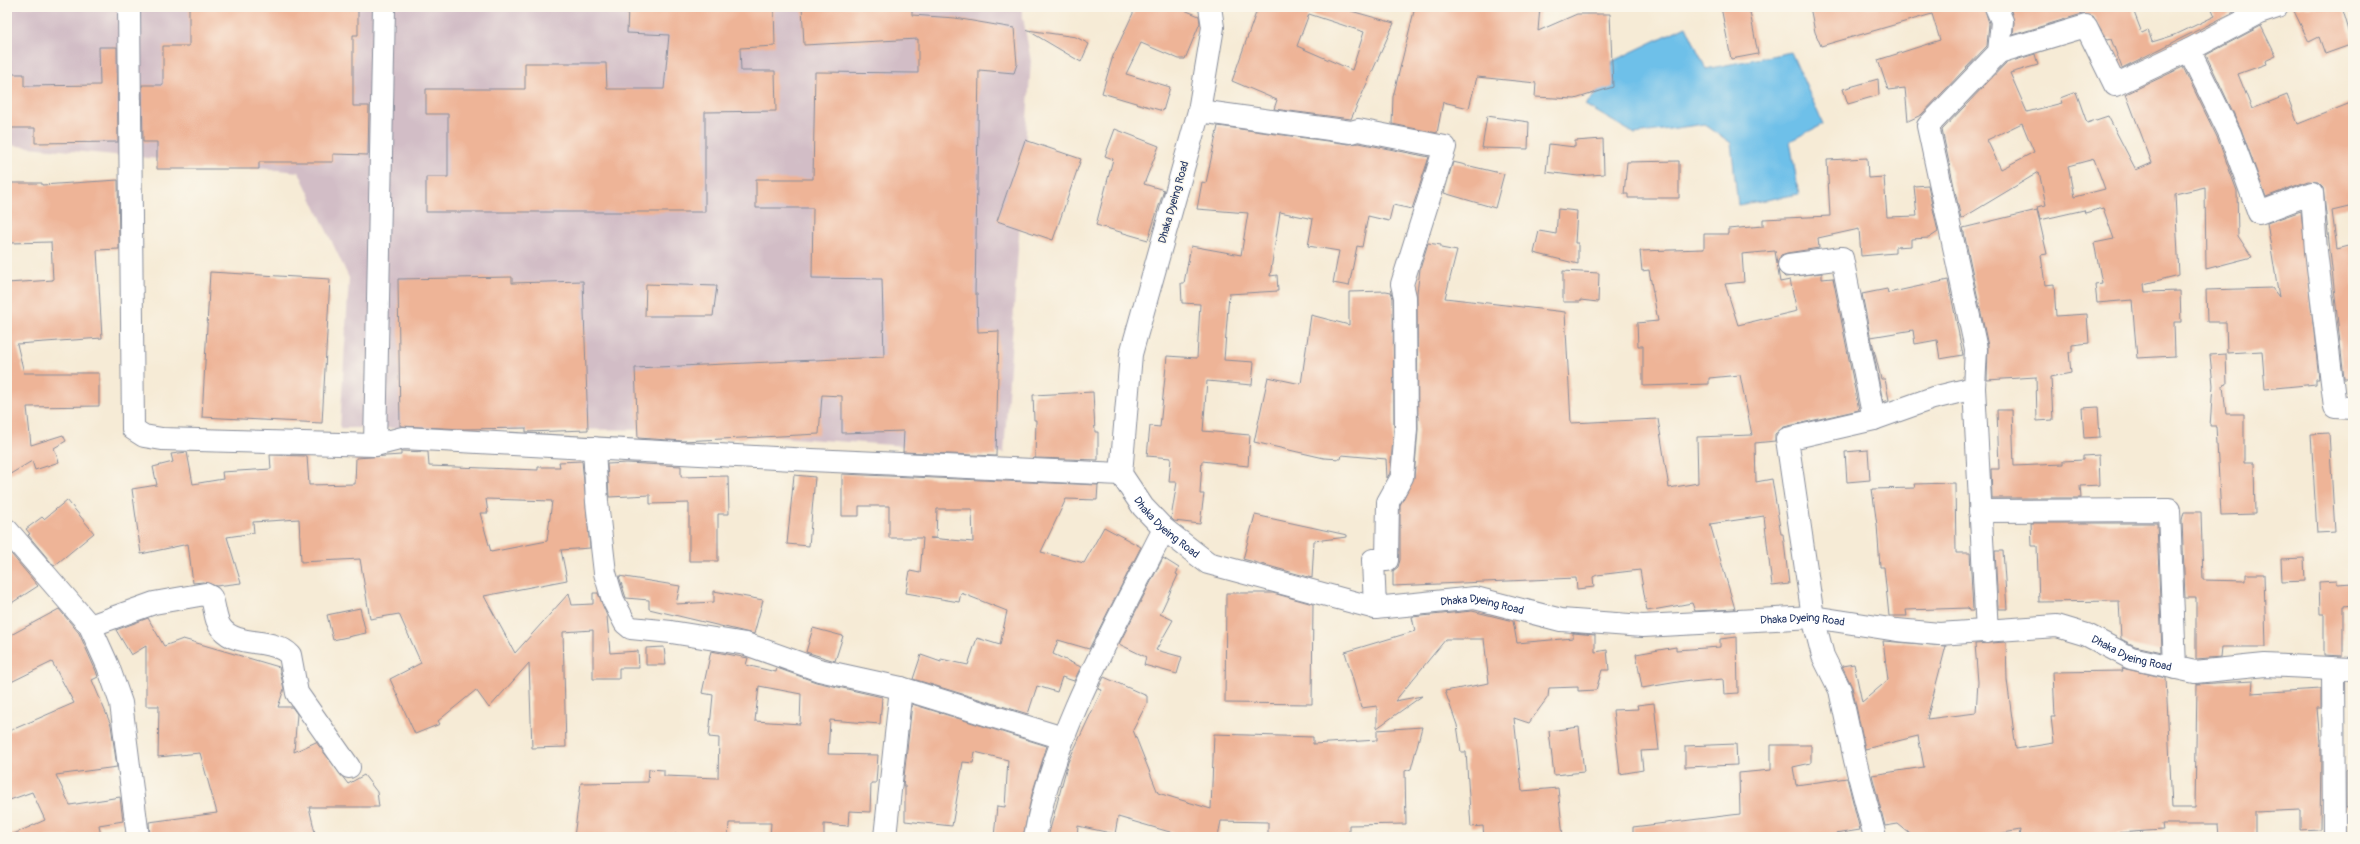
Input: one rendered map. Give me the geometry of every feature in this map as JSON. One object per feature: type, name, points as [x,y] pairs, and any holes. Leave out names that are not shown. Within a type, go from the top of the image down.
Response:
[{"type":"street","points":[[129,7],[133,429],[144,436],[162,439],[375,445],[403,438],[1121,474]]},
{"type":"street","points":[[375,445],[384,7]]},
{"type":"street","name":"Dhaka Dyeing Road","points":[[1210,7],[1213,27],[1199,111],[1131,354],[1121,474],[1143,507],[1164,529],[1208,562],[1375,608],[1475,598],[1560,620],[1643,626],[1813,617],[1897,630],[1939,634],[2057,626],[2087,635],[2131,658],[2196,672],[2265,665],[2343,669]]},
{"type":"street","points":[[1996,7],[2002,20],[1999,52]]},
{"type":"street","points":[[1986,632],[1974,388],[1976,349],[1928,126],[1999,52],[2086,26],[2115,85],[2189,50],[2260,13],[2277,7]]},
{"type":"street","points":[[2189,50],[2230,134],[2259,213],[2312,193],[2316,251],[2335,407],[2353,408]]},
{"type":"street","points":[[1199,111],[1351,132],[1358,130],[1445,147],[1402,284],[1405,297],[1406,429],[1402,477],[1388,502],[1387,560],[1373,560],[1375,608]]},
{"type":"street","points":[[1789,265],[1842,258],[1874,419]]},
{"type":"street","points":[[1875,837],[1855,760],[1840,690],[1823,656],[1813,617],[1786,439],[1874,419],[1933,398],[1974,388]]},
{"type":"street","points":[[594,448],[597,502],[604,573],[614,600],[625,623],[631,628],[671,632],[746,644],[820,670],[901,688],[1062,738]]},
{"type":"street","points":[[1980,512],[2170,510],[2175,668]]},
{"type":"street","points":[[1035,837],[1039,814],[1062,738],[1164,529]]},
{"type":"street","points":[[7,530],[90,626],[108,666],[121,703],[138,837]]},
{"type":"street","points":[[90,626],[154,602],[205,594],[211,597],[216,620],[229,636],[279,648],[290,655],[297,693],[349,767]]},
{"type":"street","points":[[2334,837],[2343,669]]},
{"type":"street","points":[[886,837],[901,688]]},
{"type":"shaded area","points":[[7,7],[1021,7],[1031,61],[1004,453],[679,430],[340,428],[349,278],[299,172],[7,145]]},
{"type":"water","points":[[1686,26],[1706,69],[1791,52],[1823,124],[1790,141],[1799,194],[1738,205],[1731,143],[1704,124],[1635,134],[1585,105],[1608,82],[1613,61]]},
{"type":"building","points":[[189,7],[358,7],[358,35],[353,35],[353,106],[369,106],[368,155],[333,154],[333,162],[259,162],[259,169],[157,169],[157,142],[143,142],[142,85],[163,85],[163,46],[189,46]]},
{"type":"building","points":[[628,7],[774,7],[775,46],[740,48],[741,71],[775,71],[776,111],[705,112],[705,212],[426,212],[426,177],[448,177],[448,114],[426,114],[426,89],[525,89],[525,63],[606,63],[607,89],[664,89],[669,35],[627,33]]},
{"type":"building","points":[[802,7],[912,7],[912,15],[955,18],[1014,28],[1017,64],[1014,73],[979,70],[975,294],[977,294],[978,332],[999,331],[996,456],[903,452],[904,431],[842,433],[842,396],[822,395],[819,434],[683,441],[638,438],[635,368],[884,357],[882,279],[812,278],[813,208],[756,208],[756,179],[813,179],[815,72],[918,73],[918,39],[804,45]]},
{"type":"building","points":[[1136,7],[1177,7],[1199,16],[1200,23],[1185,59],[1179,59],[1141,43],[1126,74],[1170,87],[1163,111],[1102,93],[1113,56]]},
{"type":"building","points":[[1258,7],[1352,7],[1351,11],[1394,23],[1351,119],[1274,109],[1277,100],[1232,81]],"holes":[[[1309,14],[1364,32],[1352,70],[1297,46]]]},
{"type":"building","points":[[1415,7],[1540,7],[1538,31],[1577,14],[1610,14],[1613,87],[1575,99],[1535,97],[1536,83],[1477,77],[1469,108],[1443,102],[1437,133],[1392,124],[1393,97]]},
{"type":"building","points":[[1721,7],[1749,7],[1758,54],[1731,59]]},
{"type":"building","points":[[1810,7],[1984,7],[1989,23],[1987,46],[1921,115],[1908,121],[1905,88],[1888,90],[1878,60],[1940,40],[1932,14],[1821,46],[1815,32]]},
{"type":"building","points":[[2010,7],[2132,7],[2142,33],[2148,30],[2152,42],[2175,35],[2215,16],[2211,7],[2244,7],[2122,68],[2111,39],[2107,40],[2093,16],[2082,14],[2013,35],[2014,22]]},
{"type":"building","points":[[2292,7],[2342,7],[2353,44],[2325,54],[2319,37],[2309,42]]},
{"type":"building","points":[[2261,26],[2276,56],[2265,61],[2266,64],[2238,74],[2252,109],[2287,95],[2298,124],[2353,102],[2353,206],[2332,211],[2337,249],[2353,245],[2353,379],[2344,379],[2323,187],[2318,182],[2308,181],[2266,197],[2241,129],[2206,55]]},
{"type":"building","points":[[1027,30],[1076,37],[1089,44],[1081,62]]},
{"type":"building","points":[[99,47],[117,47],[118,142],[35,143],[35,128],[7,128],[7,74],[24,74],[24,86],[100,85]]},
{"type":"building","points":[[2035,54],[2038,65],[2010,73],[2027,112],[2062,103],[2060,98],[2076,92],[2087,123],[2108,116],[2136,170],[2152,163],[2126,94],[2183,67],[2218,139],[2237,191],[2238,236],[2252,257],[2206,269],[2205,187],[2175,194],[2179,275],[2144,284],[2145,292],[2180,291],[2181,322],[2174,322],[2175,356],[2137,358],[2132,300],[2097,303],[2095,284],[2102,283],[2094,243],[2114,239],[2103,208],[2085,213],[2084,210],[2040,220],[2037,207],[2046,205],[2039,172],[1961,219],[1942,130],[2006,63]],"holes":[[[2022,123],[2034,152],[2001,169],[1987,140]],[[2094,159],[2105,189],[2074,197],[2068,166]]]},
{"type":"building","points":[[1878,79],[1879,95],[1848,104],[1843,89]]},
{"type":"building","points":[[1487,116],[1529,122],[1528,149],[1482,148]]},
{"type":"building","points":[[1218,126],[1349,144],[1359,143],[1429,157],[1412,209],[1393,205],[1389,221],[1368,216],[1362,247],[1357,246],[1349,286],[1333,283],[1339,251],[1308,246],[1313,219],[1280,212],[1270,276],[1277,275],[1278,291],[1229,294],[1224,360],[1254,362],[1252,385],[1207,381],[1203,431],[1250,435],[1248,466],[1202,461],[1200,494],[1204,494],[1200,524],[1174,521],[1171,518],[1177,482],[1169,482],[1171,458],[1147,456],[1150,426],[1160,427],[1167,356],[1197,358],[1200,304],[1182,303],[1181,283],[1184,283],[1191,246],[1241,255],[1248,213],[1197,209],[1202,182],[1206,183]]},
{"type":"building","points":[[1115,129],[1159,146],[1144,184],[1164,190],[1148,240],[1096,225],[1113,159],[1105,156]]},
{"type":"building","points":[[1603,139],[1604,174],[1578,176],[1546,172],[1549,144],[1575,147],[1575,141]]},
{"type":"building","points":[[1025,140],[1081,159],[1053,240],[997,221]]},
{"type":"building","points":[[1867,158],[1868,178],[1884,177],[1887,217],[1917,216],[1914,186],[1928,185],[1938,232],[1929,238],[1911,239],[1911,246],[1895,247],[1895,253],[1861,256],[1859,229],[1818,238],[1819,248],[1781,255],[1777,264],[1775,251],[1742,254],[1744,282],[1725,284],[1738,325],[1797,311],[1790,280],[1780,282],[1778,270],[1785,277],[1822,273],[1822,279],[1833,278],[1859,410],[1784,427],[1775,434],[1775,441],[1755,443],[1756,482],[1772,479],[1781,534],[1783,534],[1789,584],[1772,586],[1764,516],[1710,524],[1735,609],[1695,611],[1692,603],[1647,611],[1640,570],[1597,575],[1593,577],[1594,587],[1577,589],[1576,578],[1393,586],[1393,571],[1398,567],[1400,560],[1400,505],[1414,478],[1418,429],[1417,293],[1420,269],[1428,243],[1441,245],[1441,248],[1457,251],[1445,298],[1565,312],[1571,423],[1658,419],[1669,488],[1698,483],[1697,437],[1752,435],[1740,375],[1709,378],[1709,384],[1643,386],[1643,346],[1638,346],[1637,323],[1658,321],[1649,270],[1642,271],[1640,251],[1704,249],[1704,234],[1728,234],[1728,229],[1763,226],[1763,219],[1830,216],[1827,160]]},
{"type":"building","points":[[1679,161],[1679,198],[1628,198],[1628,194],[1624,194],[1627,162]]},
{"type":"building","points":[[1453,162],[1504,174],[1495,208],[1444,193]]},
{"type":"building","points":[[118,180],[119,249],[97,250],[102,338],[17,344],[24,373],[99,373],[99,406],[27,407],[31,445],[63,435],[66,441],[54,448],[59,462],[35,470],[32,461],[7,476],[7,283],[53,280],[51,242],[10,243],[9,183],[42,183],[42,185]]},
{"type":"building","points":[[1558,209],[1577,211],[1575,243],[1578,243],[1578,264],[1534,253],[1539,231],[1556,234]]},
{"type":"building","points":[[2037,210],[2047,254],[2041,255],[2045,285],[2054,284],[2056,316],[2087,314],[2089,343],[2072,345],[2072,352],[2069,352],[2071,373],[2051,377],[2053,420],[2037,421],[2036,377],[1987,380],[1988,346],[1963,228]]},
{"type":"building","points":[[2301,211],[2319,379],[2316,379],[2316,384],[2265,389],[2262,351],[2227,353],[2226,322],[2207,322],[2206,290],[2272,288],[2279,297],[2267,223]]},
{"type":"building","points":[[1563,271],[1599,273],[1598,302],[1580,300],[1580,302],[1563,302]]},
{"type":"building","points":[[210,272],[330,279],[322,423],[202,417]]},
{"type":"building","points":[[512,277],[512,283],[583,281],[588,430],[526,432],[526,428],[464,429],[400,426],[398,279]]},
{"type":"building","points":[[1948,280],[1963,355],[1940,359],[1937,340],[1915,344],[1913,330],[1871,337],[1881,379],[1885,379],[1889,400],[1883,402],[1862,294],[1887,289],[1888,293]]},
{"type":"building","points":[[646,284],[717,286],[713,316],[645,316]]},
{"type":"building","points":[[1349,292],[1391,292],[1393,298],[1394,429],[1390,473],[1387,478],[1386,459],[1342,455],[1341,459],[1324,458],[1254,442],[1268,377],[1301,384],[1311,315],[1349,325]]},
{"type":"building","points":[[2226,354],[2227,384],[2223,385],[2226,414],[2244,414],[2244,463],[2254,463],[2255,514],[2221,515],[2216,426],[2210,426],[2213,385],[2210,355]]},
{"type":"building","points":[[1093,392],[1095,432],[1098,432],[1098,460],[1035,458],[1036,420],[1034,420],[1033,395]]},
{"type":"building","points":[[2098,407],[2100,437],[2084,438],[2082,408]]},
{"type":"building","points":[[1997,410],[2012,410],[2014,466],[2063,464],[2063,461],[2083,460],[2083,456],[2099,455],[2100,485],[2080,486],[2081,498],[1992,498],[1991,469],[1999,469]]},
{"type":"building","points":[[2329,433],[2335,532],[2317,533],[2311,434]]},
{"type":"building","points":[[1868,450],[1870,480],[1847,482],[1845,452]]},
{"type":"building","points":[[401,451],[428,452],[429,466],[538,470],[538,467],[560,467],[559,462],[582,461],[590,548],[561,550],[567,580],[484,596],[515,653],[569,593],[572,605],[593,604],[593,593],[598,593],[607,616],[610,653],[638,651],[639,668],[619,668],[619,679],[593,679],[593,630],[563,632],[566,747],[532,748],[529,663],[489,708],[476,690],[438,721],[440,724],[415,734],[390,679],[421,663],[399,614],[370,619],[360,559],[301,562],[299,519],[253,522],[254,533],[227,537],[241,583],[216,586],[203,582],[193,583],[188,544],[141,554],[132,489],[157,485],[153,467],[173,462],[171,454],[187,452],[193,484],[223,479],[222,472],[271,469],[270,455],[307,456],[309,485],[355,484],[356,458],[401,455]],"holes":[[[486,499],[552,501],[547,541],[491,552],[480,513],[488,513]]]},
{"type":"building","points":[[627,463],[681,466],[681,477],[728,476],[729,514],[718,514],[718,561],[689,561],[689,503],[650,504],[650,495],[609,497],[607,464]]},
{"type":"building","points":[[842,474],[1098,485],[1097,500],[1066,499],[1041,552],[1084,563],[1104,527],[1141,547],[1089,649],[1058,640],[1053,654],[1081,667],[1074,681],[1062,677],[1057,692],[1037,686],[1028,714],[913,679],[921,655],[941,662],[941,659],[968,665],[977,638],[1000,645],[1007,611],[961,593],[959,602],[906,593],[910,571],[920,573],[923,538],[889,538],[889,506],[859,506],[859,516],[842,516]],"holes":[[[937,509],[972,509],[973,542],[930,538],[936,538]]]},
{"type":"building","points":[[794,475],[815,477],[809,546],[787,544]]},
{"type":"building","points":[[1955,483],[1956,553],[1970,553],[1973,611],[1969,611],[1968,608],[1906,610],[1907,616],[1889,616],[1884,567],[1880,567],[1877,525],[1872,489],[1915,488],[1914,484]]},
{"type":"building","points":[[67,500],[94,533],[54,566],[28,535],[30,534],[26,529],[42,517],[44,519]]},
{"type":"building","points":[[2184,512],[2201,512],[2203,580],[2246,581],[2246,574],[2264,574],[2266,647],[2222,647],[2221,657],[2196,659],[2196,598],[2185,598],[2182,520]]},
{"type":"building","points":[[1255,515],[1347,535],[1347,537],[1314,541],[1312,578],[1243,559]]},
{"type":"building","points":[[2031,523],[2157,523],[2162,652],[2135,646],[2121,639],[2119,601],[2039,602],[2037,546],[2032,546]]},
{"type":"building","points":[[7,549],[38,586],[7,606]]},
{"type":"building","points":[[1995,551],[2003,551],[2007,609],[1998,609]]},
{"type":"building","points":[[1163,558],[1179,568],[1176,574],[1178,575],[1160,614],[1173,620],[1156,650],[1182,657],[1177,674],[1144,665],[1146,657],[1119,644]]},
{"type":"building","points":[[2304,558],[2305,581],[2282,582],[2281,559]]},
{"type":"building","points":[[619,576],[680,586],[676,604],[714,602],[714,591],[763,600],[754,634],[649,609],[649,600],[626,598]]},
{"type":"building","points":[[2337,581],[2337,584],[2353,583],[2353,605],[2343,606],[2343,656],[2324,655],[2324,614],[2320,614],[2319,582]]},
{"type":"building","points":[[1226,593],[1273,593],[1313,604],[1312,704],[1225,703]]},
{"type":"building","points":[[360,608],[366,633],[333,640],[327,615]]},
{"type":"building","points":[[59,609],[79,633],[96,671],[98,677],[92,680],[111,725],[117,767],[56,775],[70,805],[120,797],[123,821],[99,825],[101,837],[7,837],[45,820],[32,792],[7,801],[7,732],[74,703],[52,662],[7,684],[7,637]]},
{"type":"building","points":[[1472,611],[1513,621],[1517,643],[1573,638],[1573,633],[1595,635],[1595,652],[1607,650],[1609,670],[1602,670],[1596,690],[1578,691],[1578,687],[1549,688],[1548,697],[1529,723],[1514,718],[1522,791],[1558,788],[1563,837],[1484,837],[1483,826],[1471,827],[1466,752],[1461,752],[1457,725],[1445,691],[1489,683],[1484,639],[1446,639],[1395,701],[1422,696],[1377,728],[1377,706],[1361,708],[1345,652],[1415,631],[1412,617]]},
{"type":"building","points":[[148,618],[164,646],[183,639],[279,667],[284,689],[278,707],[292,707],[297,714],[294,752],[316,742],[348,784],[364,775],[377,792],[379,807],[309,807],[316,837],[150,837],[149,822],[217,813],[200,753],[158,757],[159,706],[146,706],[146,646],[131,655],[116,630]]},
{"type":"building","points":[[813,628],[843,636],[835,661],[806,652]]},
{"type":"building","points":[[1737,637],[1738,693],[1724,694],[1723,679],[1691,682],[1690,680],[1642,688],[1636,654],[1676,647],[1676,650],[1720,647],[1720,639]]},
{"type":"building","points":[[1883,641],[1946,646],[1927,719],[1976,713],[1978,682],[1975,644],[2006,642],[2007,680],[2016,749],[2054,743],[2051,717],[2055,717],[2053,672],[2123,671],[2122,668],[2166,678],[2172,808],[2195,808],[2197,684],[2253,681],[2252,693],[2321,689],[2321,708],[2317,708],[2321,753],[2320,829],[2300,830],[2300,810],[2255,812],[2255,837],[2219,837],[2218,824],[2162,824],[2163,830],[2083,835],[2083,837],[2019,837],[2020,830],[1982,837],[1914,837],[1898,824],[1885,826],[1872,775],[1924,767],[1918,736],[1865,749],[1852,687],[1842,666],[1854,664],[1862,702],[1888,680]]},
{"type":"building","points":[[664,647],[666,665],[646,665],[646,648]]},
{"type":"building","points":[[711,651],[748,658],[746,665],[776,672],[777,668],[816,682],[882,697],[880,724],[830,720],[828,754],[878,755],[876,783],[871,783],[870,812],[849,811],[848,826],[824,824],[824,837],[770,837],[771,823],[729,823],[728,837],[675,834],[674,837],[574,837],[581,783],[648,782],[649,769],[664,770],[664,776],[718,778],[719,738],[709,737],[713,695],[702,693]],"holes":[[[759,686],[801,694],[800,724],[755,721]]]},
{"type":"building","points":[[1104,677],[1147,696],[1147,703],[1133,730],[1158,793],[1211,809],[1214,734],[1313,737],[1313,744],[1377,740],[1377,730],[1422,727],[1411,769],[1405,771],[1406,824],[1349,825],[1349,837],[1268,837],[1268,822],[1221,821],[1218,837],[1187,837],[1118,817],[1115,834],[1078,826],[1077,837],[1048,837],[1068,762],[1102,690],[1098,689]]},
{"type":"building","points":[[1654,703],[1659,750],[1641,751],[1643,770],[1620,774],[1613,710],[1638,709],[1637,705]]},
{"type":"building","points":[[912,704],[1047,746],[1032,794],[1023,837],[994,837],[997,806],[1005,807],[1008,760],[975,752],[973,763],[963,762],[952,826],[905,821],[905,786],[903,786]]},
{"type":"building","points":[[1579,727],[1584,772],[1554,775],[1549,731]]},
{"type":"building","points":[[1736,744],[1737,765],[1685,767],[1685,746]]},
{"type":"building","points":[[1771,745],[1811,745],[1811,763],[1793,767],[1796,785],[1847,778],[1860,830],[1835,834],[1836,837],[1633,837],[1633,827],[1740,814],[1739,773],[1771,770]]},
{"type":"building","points":[[2346,770],[2353,770],[2353,807],[2346,808]]}]
